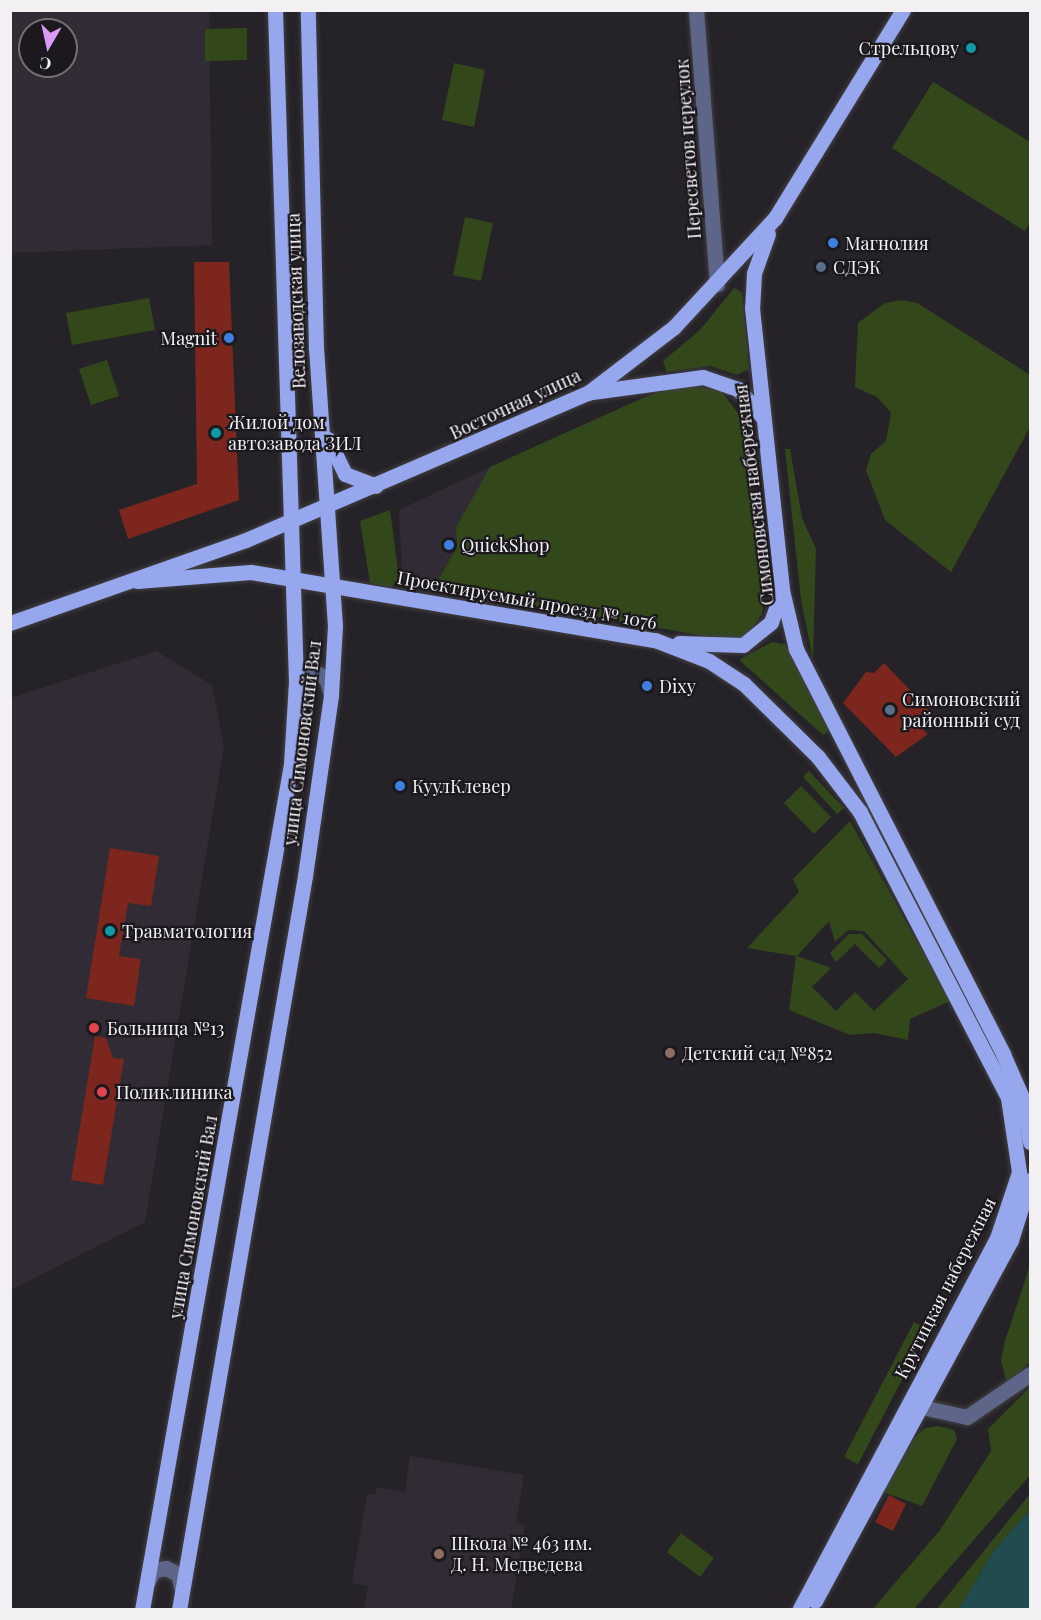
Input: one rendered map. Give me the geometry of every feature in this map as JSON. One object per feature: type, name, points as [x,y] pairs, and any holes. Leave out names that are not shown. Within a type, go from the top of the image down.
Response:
[{"type":"main road","name":"Велозаводская улица","points":[[275,10],[292,581]]},
{"type":"main road","name":"Велозаводская улица","points":[[308,10],[321,419],[334,590]]},
{"type":"main road","name":"Восточная улица","points":[[137,581],[376,486],[588,393],[674,327],[717,284],[775,218],[903,10]]},
{"type":"main road","name":"Восточная улица","points":[[754,273],[775,218]]},
{"type":"main road","name":"Симоновская набережная","points":[[754,273],[763,418],[782,590],[801,662],[1003,1054],[1022,1095],[1030,1142]]},
{"type":"main road","points":[[588,393],[703,377],[738,389],[763,418]]},
{"type":"main road","points":[[321,419],[345,474],[376,486]]},
{"type":"main road","name":"Проектируемый проезд № 1076","points":[[137,581],[228,571],[334,590],[655,640],[728,672],[818,757]]},
{"type":"main road","points":[[10,623],[137,581]]},
{"type":"main road","name":"улица Симоновский Вал","points":[[142,1610],[280,844],[295,691],[292,581]]},
{"type":"main road","name":"улица Симоновский Вал","points":[[179,1610],[305,876],[331,695],[334,590]]},
{"type":"main road","points":[[655,640],[743,645],[771,622],[782,590]]},
{"type":"main road","name":"Крутицкая набережная","points":[[810,1610],[916,1404],[997,1238],[1015,1195],[1018,1148],[1008,1098],[956,991],[860,812],[818,757]]},
{"type":"main road","name":"Крутицкая набережная","points":[[799,1610],[1011,1240],[1030,1180]]},
{"type":"street","name":"Пересветов переулок","points":[[696,10],[717,284]]},
{"type":"street","points":[[295,691],[301,678],[313,671],[326,678],[331,695]]},
{"type":"street","points":[[916,1404],[968,1417],[1030,1374]]},
{"type":"street","points":[[147,1583],[154,1570],[166,1568],[178,1574],[182,1590]]},
{"type":"shaded area","points":[[10,11],[209,11],[212,245],[11,253]]},
{"type":"shaded area","points":[[490,467],[456,527],[457,547],[433,589],[414,586],[402,577],[399,510]]},
{"type":"shaded area","name":"Больница №13","points":[[156,651],[212,685],[224,746],[145,1222],[11,1290],[11,698]]},
{"type":"shaded area","name":"Школа № 463 им. Д. Н. Медведева","points":[[410,1456],[524,1475],[516,1522],[525,1525],[511,1609],[364,1609],[368,1586],[352,1583],[367,1494],[376,1495],[376,1487],[405,1492]]},
{"type":"green space","points":[[247,28],[247,60],[205,61],[205,29]]},
{"type":"green space","points":[[454,63],[485,70],[474,127],[442,120]]},
{"type":"green space","points":[[933,82],[1030,142],[1030,222],[1025,231],[892,148]]},
{"type":"green space","points":[[465,217],[493,223],[481,281],[453,275]]},
{"type":"green space","points":[[734,288],[742,292],[749,369],[737,375],[710,366],[667,372],[663,361],[700,330]]},
{"type":"green space","points":[[149,298],[155,330],[72,345],[66,313]]},
{"type":"green space","points":[[901,300],[917,303],[1030,375],[1030,427],[951,572],[885,520],[866,470],[871,454],[886,441],[891,413],[877,397],[855,387],[858,323],[885,303]]},
{"type":"green space","points":[[107,360],[119,396],[91,405],[79,369]]},
{"type":"green space","points":[[686,384],[721,391],[744,421],[764,601],[762,614],[747,635],[734,641],[433,589],[457,547],[456,527],[490,467],[647,396]]},
{"type":"green space","points":[[785,449],[790,449],[802,518],[816,549],[813,659],[801,600]]},
{"type":"green space","points":[[390,510],[399,579],[390,588],[370,583],[360,521]]},
{"type":"green space","points":[[772,642],[787,645],[829,731],[823,735],[739,660]]},
{"type":"green space","points":[[809,771],[844,808],[837,814],[803,777]]},
{"type":"green space","points":[[801,786],[831,817],[814,834],[784,803]]},
{"type":"green space","points":[[850,821],[950,1001],[910,1019],[908,1040],[874,1033],[850,1035],[789,1010],[796,956],[747,948],[799,892],[793,879]],"holes":[[[829,921],[835,942],[848,930],[864,931],[908,979],[874,1011],[855,992],[836,1011],[812,987],[831,968],[797,956]]]},
{"type":"green space","points":[[849,934],[862,934],[887,960],[879,968],[855,944],[836,962],[830,953]]},
{"type":"green space","points":[[1030,1265],[1030,1362],[1007,1384],[1001,1360]]},
{"type":"green space","points":[[914,1322],[928,1330],[858,1464],[844,1457]]},
{"type":"green space","points":[[1030,1387],[1030,1475],[914,1609],[873,1609],[940,1530],[991,1451],[988,1429]]},
{"type":"green space","points":[[938,1426],[954,1430],[957,1439],[922,1506],[883,1492],[914,1438],[925,1428]]},
{"type":"green space","points":[[1030,1494],[1030,1510],[993,1552],[959,1609],[936,1610]]},
{"type":"green space","points":[[681,1533],[714,1558],[700,1577],[667,1552]]},
{"type":"water","points":[[1030,1510],[1030,1609],[959,1609],[993,1552]]},
{"type":"building","name":"Жилой дом автозавода ЗИЛ","points":[[194,262],[229,262],[239,500],[128,539],[119,510],[197,484]]},
{"type":"building","name":"Симоновский районный суд","points":[[884,663],[936,717],[923,730],[928,734],[896,757],[843,703],[866,672],[874,673]]},
{"type":"building","name":"Травматология","points":[[110,848],[159,856],[151,906],[128,903],[119,956],[141,959],[134,1006],[86,998]]},
{"type":"building","name":"Поликлиника","points":[[95,1036],[106,1038],[113,1058],[124,1059],[103,1185],[71,1180]]},
{"type":"building","points":[[889,1495],[906,1504],[893,1531],[875,1522]]},
{"type":"place","name":"Стрельцову","points":[[971,48]]},
{"type":"place","name":"Магнолия","points":[[833,243]]},
{"type":"place","name":"СДЭК","points":[[821,267]]},
{"type":"place","name":"Magnit","points":[[229,338]]},
{"type":"place","name":"Жилой дом автозавода ЗИЛ","points":[[216,433]]},
{"type":"place","name":"QuickShop","points":[[449,545]]},
{"type":"place","name":"Dixy","points":[[647,686]]},
{"type":"place","name":"Симоновский районный суд","points":[[890,710]]},
{"type":"place","name":"КуулКлевер","points":[[400,786]]},
{"type":"place","name":"Травматология","points":[[110,931]]},
{"type":"place","name":"Больница №13","points":[[94,1028]]},
{"type":"place","name":"Детский сад №852","points":[[670,1053]]},
{"type":"place","name":"Поликлиника","points":[[102,1092]]},
{"type":"place","name":"Школа № 463 им. Д. Н. Медведева","points":[[439,1554]]}]
